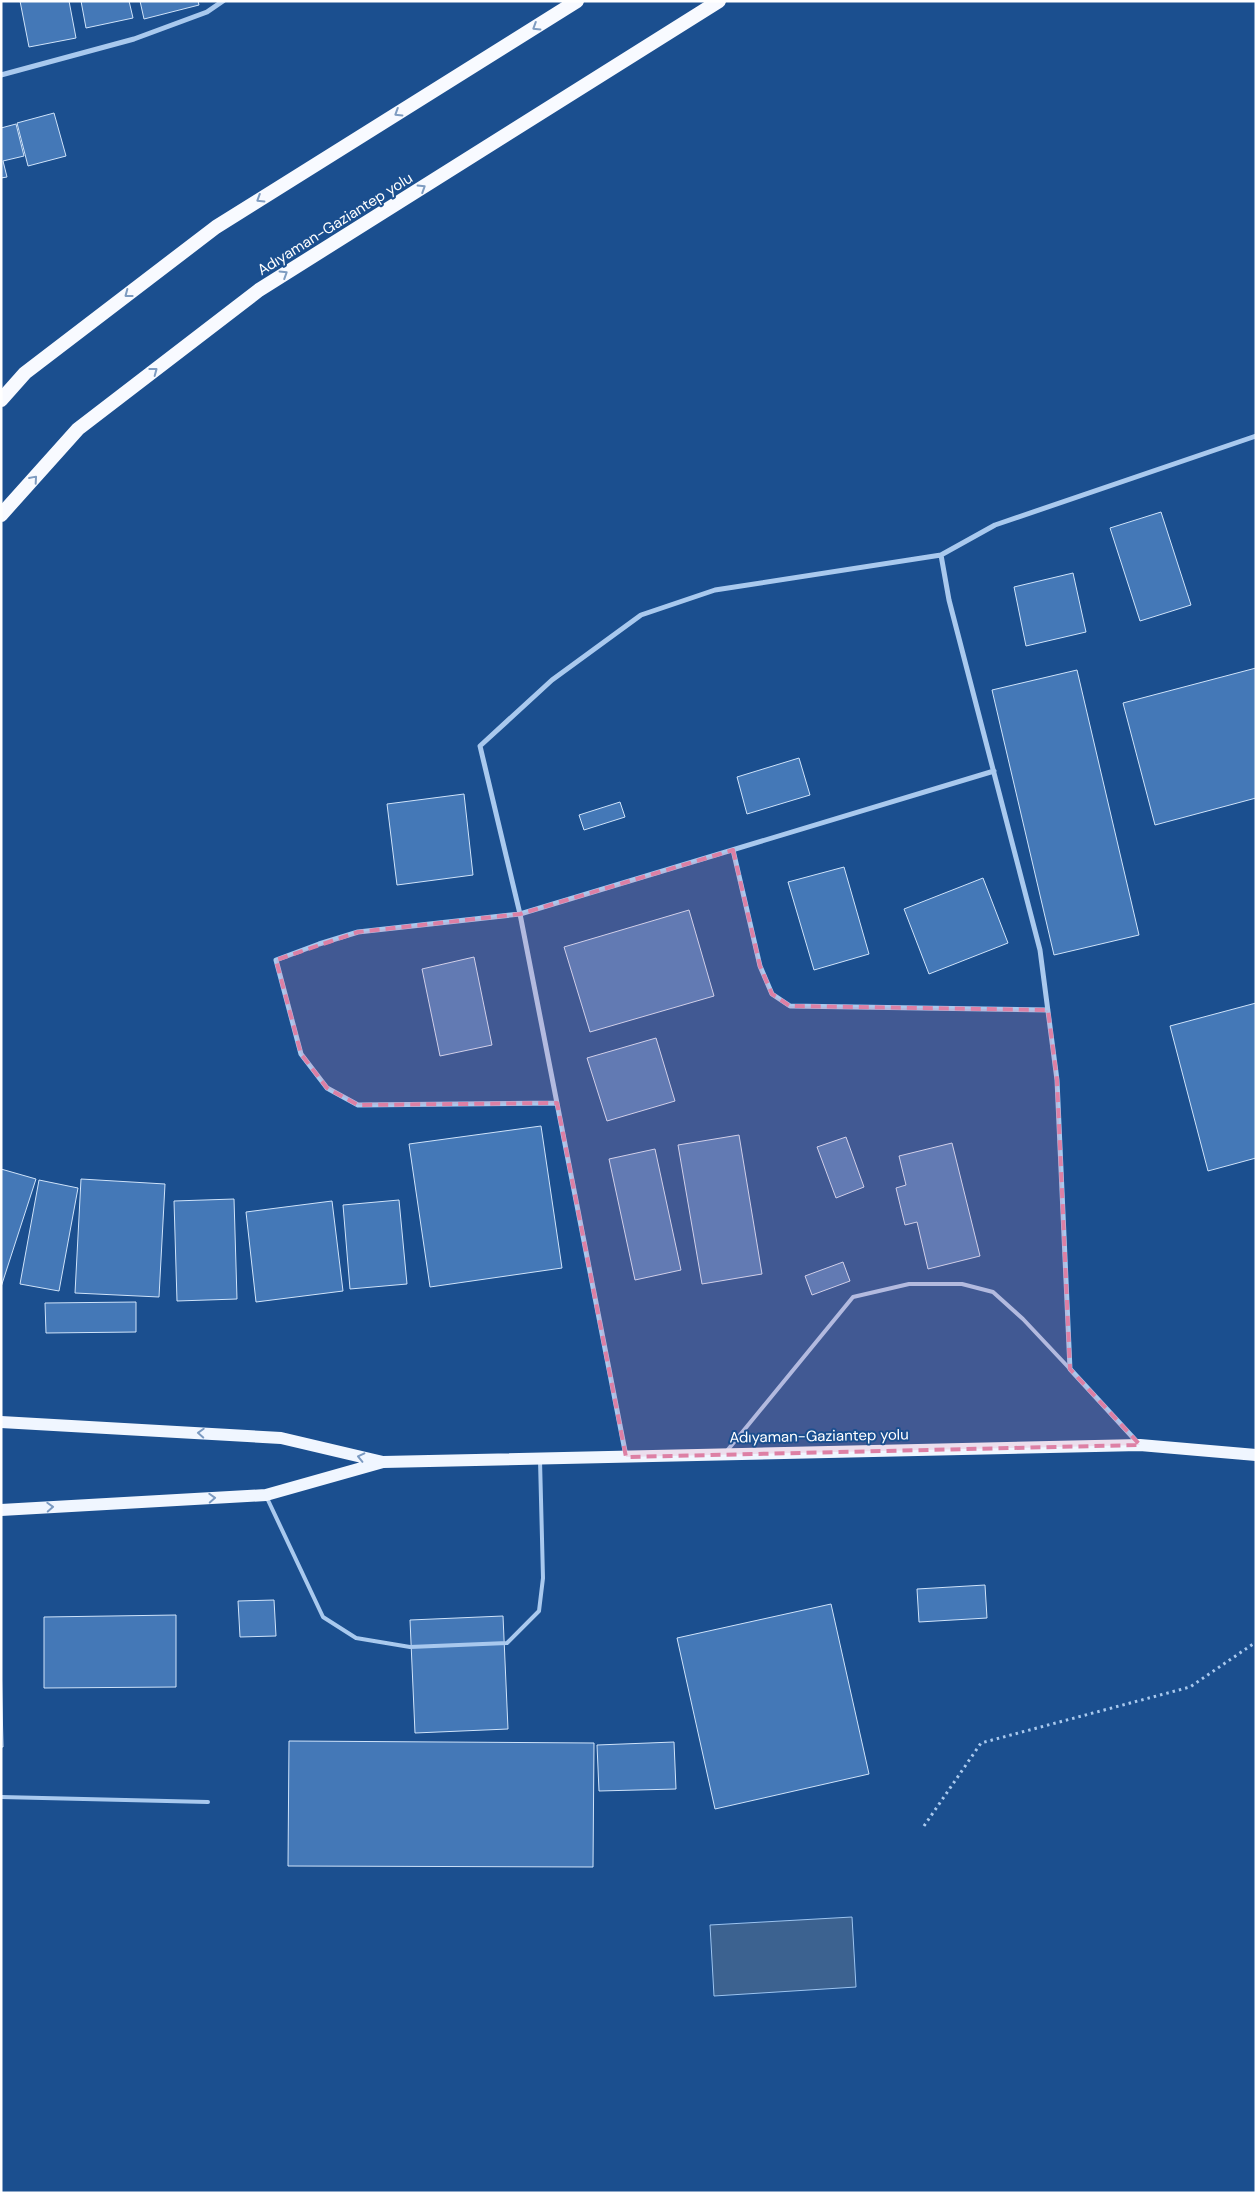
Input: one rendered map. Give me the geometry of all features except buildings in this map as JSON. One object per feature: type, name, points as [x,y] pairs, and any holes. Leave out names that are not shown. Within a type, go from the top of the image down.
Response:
[{"type":"highway","points":[[1,400],[25,373],[216,227],[577,1]]},
{"type":"highway","name":"Adıyaman-Gaziantep yolu","points":[[1,516],[78,429],[260,290],[719,1]]},
{"type":"main road","points":[[1,1422],[281,1438],[382,1462]]},
{"type":"main road","name":"Adıyaman-Gaziantep yolu","points":[[382,1462],[1140,1445],[1256,1455]]},
{"type":"main road","points":[[1,1510],[266,1496],[382,1462]]},
{"type":"street","points":[[1,75],[134,39],[207,12],[223,1]]},
{"type":"street","points":[[626,1457],[520,914],[480,746],[552,680],[642,615],[715,590],[941,555],[994,525],[1256,436]]},
{"type":"street","points":[[941,555],[949,600],[1040,950],[1057,1080],[1070,1369],[1140,1445]]},
{"type":"street","points":[[557,1103],[358,1105],[327,1088],[301,1054],[276,960],[358,932],[520,914],[994,771]]},
{"type":"street","points":[[733,850],[760,966],[772,994],[790,1006],[1048,1010]]},
{"type":"lane","points":[[724,1454],[853,1297],[909,1284],[962,1284],[993,1292],[1023,1319],[1070,1369]]},
{"type":"lane","points":[[266,1496],[323,1618],[356,1638],[410,1647],[507,1644],[539,1611],[543,1578],[540,1458]]},
{"type":"lane","points":[[1,1797],[208,1802]]},
{"type":"path","points":[[924,1826],[981,1743],[1190,1686],[1256,1642]]},
{"type":"highlighted area","points":[[733,850],[760,966],[772,994],[790,1006],[1048,1010],[1057,1080],[1070,1369],[1140,1445],[626,1457],[557,1103],[358,1105],[327,1088],[301,1054],[276,960],[358,932],[520,914]]},
{"type":"water","points":[[852,1917],[856,1987],[714,1996],[710,1925]]}]
